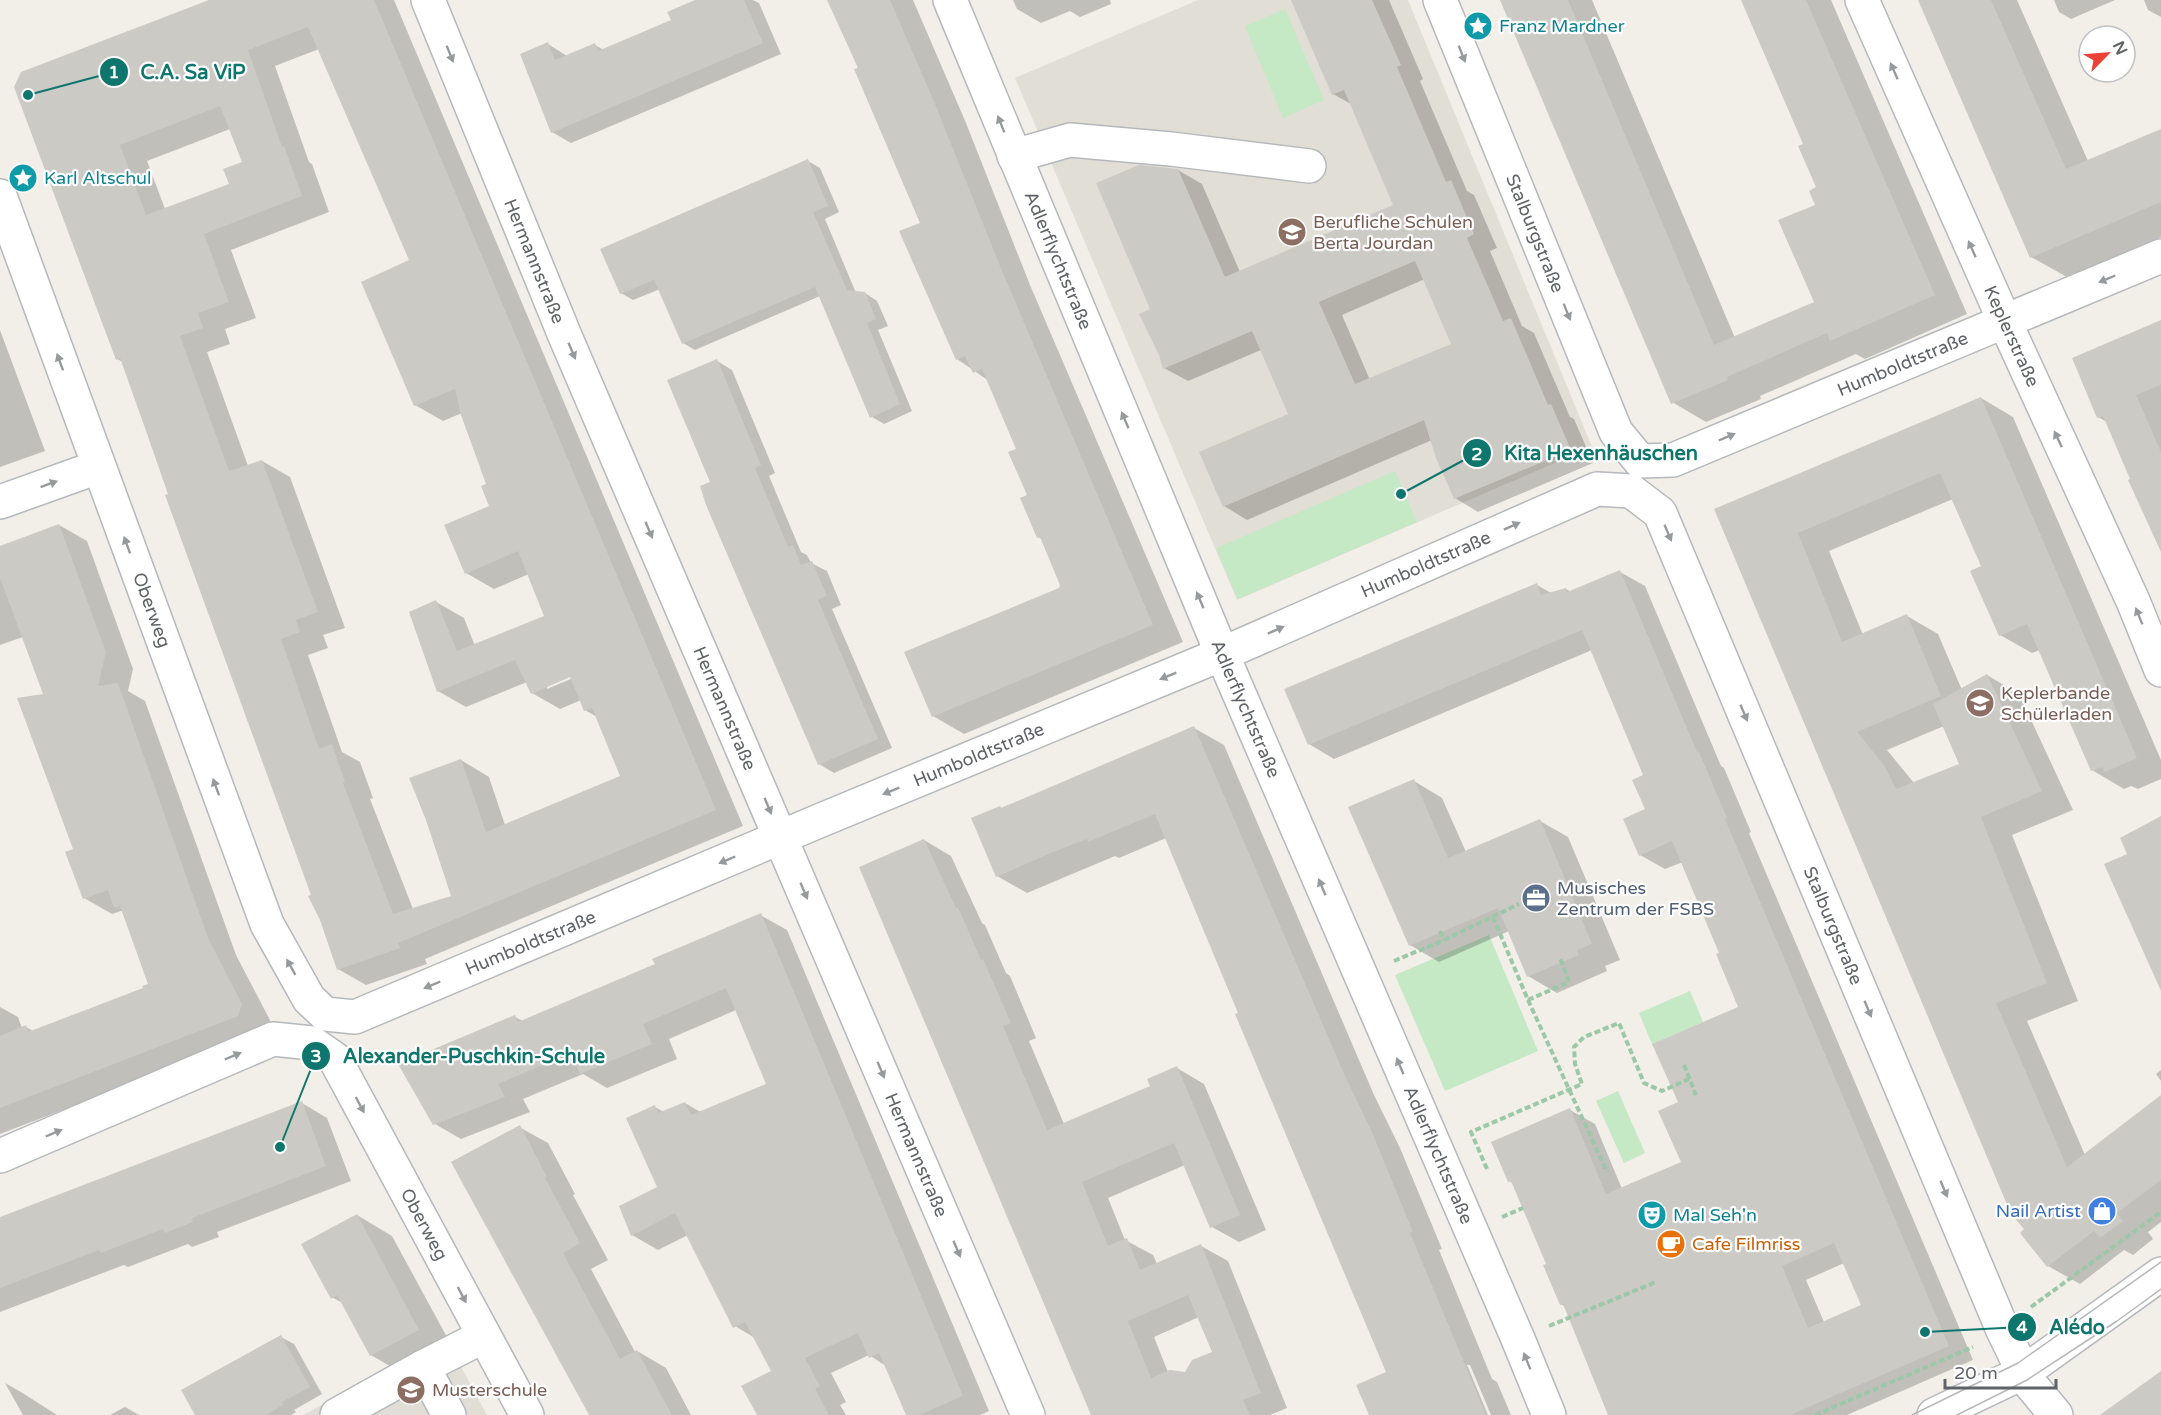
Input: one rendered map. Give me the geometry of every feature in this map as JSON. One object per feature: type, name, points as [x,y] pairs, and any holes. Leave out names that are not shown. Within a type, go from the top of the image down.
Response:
[{"type":"street","name":"Hermannstraße","points":[[428,0],[565,336],[1028,1415]]},
{"type":"street","name":"Adlerflychtstraße","points":[[950,0],[1222,654],[1549,1415]]},
{"type":"street","name":"Stalburgstraße","points":[[1440,0],[1616,432],[1636,476],[1660,513],[2002,1328],[2027,1380],[2056,1415]]},
{"type":"street","name":"Keplerstraße","points":[[1862,0],[2005,322],[2133,601],[2161,670]]},
{"type":"street","points":[[1014,156],[1070,140],[1171,149],[1309,166]]},
{"type":"street","name":"Oberweg","points":[[0,196],[267,924],[309,999],[325,1014]]},
{"type":"street","name":"Humboldtstraße","points":[[325,1014],[355,1017],[1222,654],[1597,489],[1636,476],[2161,256]]},
{"type":"street","points":[[0,502],[98,467]]},
{"type":"street","name":"Oberweg","points":[[0,1156],[273,1039],[312,1043],[335,1059],[527,1415]]},
{"type":"street","points":[[1934,1415],[2024,1371],[2161,1274]]},
{"type":"street","points":[[337,1415],[484,1335]]},
{"type":"street","points":[[423,1367],[449,1415]]},
{"type":"path","points":[[1360,975],[1444,940],[1520,904]]},
{"type":"path","points":[[1493,916],[1528,1000],[1607,1172]]},
{"type":"path","points":[[1440,931],[1444,940]]},
{"type":"path","points":[[1528,1000],[1569,982],[1560,958]]},
{"type":"path","points":[[1489,1173],[1471,1132],[1581,1083],[1575,1064],[1574,1047],[1584,1037],[1619,1023],[1644,1083],[1662,1091],[1689,1079]]},
{"type":"path","points":[[1684,1065],[1696,1095]]},
{"type":"path","points":[[1502,1205],[1506,1215]]},
{"type":"path","points":[[1518,1339],[1656,1282]]},
{"type":"shaded area","name":"Berufliche Schulen Berta Jourdan","points":[[1198,0],[1408,0],[1592,447],[1237,600],[1015,78]]},
{"type":"shaded area","name":"Musterschule","points":[[445,1337],[487,1415],[303,1415]]},
{"type":"green space","points":[[1285,9],[1324,100],[1283,118],[1245,26]]},
{"type":"green space","points":[[1395,471],[1417,522],[1238,599],[1216,548]]},
{"type":"green space","points":[[1489,935],[1538,1051],[1445,1091],[1395,975]]},
{"type":"green space","points":[[1690,991],[1703,1022],[1652,1044],[1639,1013]]},
{"type":"green space","points":[[1618,1091],[1645,1153],[1624,1163],[1596,1101]]},
{"type":"building","points":[[209,0],[374,0],[716,810],[398,943],[400,948],[337,970],[320,920],[308,896],[311,895],[165,495],[168,494],[120,358],[116,360],[14,87],[21,72]],"holes":[[[308,27],[409,260],[361,282],[414,406],[455,389],[461,415],[486,484],[481,486],[489,506],[444,525],[465,574],[518,551],[544,616],[457,651],[436,600],[409,612],[437,692],[515,660],[531,694],[570,677],[584,711],[592,708],[620,776],[486,832],[461,759],[409,778],[426,820],[451,896],[393,914],[343,783],[345,782],[332,744],[319,749],[281,639],[300,632],[296,620],[318,612],[262,460],[229,471],[180,336],[203,328],[198,313],[229,302],[204,234],[302,196],[248,50]],[[220,106],[242,162],[223,169],[229,184],[146,215],[120,145]]]},
{"type":"building","points":[[695,0],[744,0],[763,43],[551,133],[520,54],[548,42],[555,60],[595,43],[598,51],[671,20],[667,12]]},
{"type":"building","points":[[827,0],[890,0],[1153,625],[932,717],[904,652],[1059,588],[1060,585],[1040,537],[1037,538],[1020,498],[1027,495],[1008,452],[1016,449],[982,369],[973,373],[965,356],[956,360],[899,231],[920,223],[854,69],[858,68]]},
{"type":"building","points":[[1291,0],[1372,0],[1401,65],[1397,67],[1446,182],[1451,180],[1474,234],[1467,238],[1503,321],[1511,318],[1548,405],[1551,404],[1571,450],[1454,499],[1436,458],[1424,420],[1223,507],[1199,452],[1288,414],[1252,331],[1163,369],[1159,355],[1139,314],[1150,309],[1096,183],[1139,165],[1178,169],[1225,277],[1393,205],[1344,90],[1332,95]],"holes":[[[1415,261],[1451,344],[1355,384],[1319,302]]]},
{"type":"building","points":[[1500,0],[1568,0],[1714,345],[1814,302],[1778,220],[1815,205],[1809,191],[1816,187],[1798,146],[1803,144],[1741,0],[1806,0],[1935,295],[1830,341],[1827,333],[1671,404]]},
{"type":"building","points":[[1918,0],[1991,0],[2066,169],[2161,129],[2161,202],[2030,258]]},
{"type":"building","points":[[808,159],[828,206],[813,212],[847,290],[865,292],[876,319],[867,323],[900,404],[870,418],[815,287],[682,344],[654,280],[620,294],[600,249]]},
{"type":"building","points":[[2161,320],[2161,385],[2136,395],[2161,452],[2161,552],[2128,480],[2130,479],[2103,416],[2097,418],[2072,358]]},
{"type":"building","points":[[717,359],[761,465],[755,468],[788,547],[793,545],[801,565],[812,561],[827,596],[818,600],[878,739],[818,765],[706,505],[700,486],[710,482],[667,380]]},
{"type":"building","points":[[1981,397],[2137,758],[2105,772],[2102,767],[2091,771],[2027,624],[1999,636],[1970,571],[1981,566],[1940,473],[1798,533],[1842,642],[1907,614],[1941,696],[1857,732],[1884,765],[1896,789],[1959,764],[1933,704],[1987,674],[2042,791],[1981,817],[2047,983],[1996,1003],[2067,1167],[2161,1095],[2161,1180],[2117,1213],[2123,1221],[2100,1238],[2094,1231],[2047,1267],[2020,1233],[2024,1229],[2011,1214],[1714,509]]},
{"type":"building","points":[[59,524],[106,652],[98,686],[118,683],[208,938],[242,1004],[238,1016],[0,1108],[0,1036],[26,1025],[28,1032],[143,988],[142,986],[148,984],[120,906],[114,908],[108,890],[83,899],[65,852],[73,849],[17,698],[43,694],[0,578],[0,546]]},
{"type":"building","points":[[1620,570],[1949,1346],[1790,1415],[1608,1415],[1563,1304],[1560,1305],[1543,1265],[1546,1264],[1511,1181],[1508,1182],[1491,1142],[1570,1108],[1606,1194],[1681,1162],[1658,1111],[1678,1102],[1652,1044],[1738,1007],[1716,954],[1719,953],[1672,841],[1639,856],[1623,819],[1645,809],[1632,780],[1643,775],[1582,630],[1308,745],[1284,689],[1537,583],[1541,595],[1566,588],[1567,592]],"holes":[[[1834,1243],[1861,1305],[1808,1328],[1782,1266]]]},
{"type":"building","points":[[1194,726],[1345,1076],[1371,1130],[1413,1232],[1410,1233],[1486,1415],[1369,1415],[1356,1385],[1386,1372],[1235,1014],[1238,1013],[1155,814],[1088,842],[1087,839],[1051,853],[996,877],[971,818],[1000,806],[1001,808]]},
{"type":"building","points":[[1414,779],[1448,858],[1540,819],[1592,944],[1577,950],[1579,955],[1527,977],[1498,908],[1409,946],[1348,807]]},
{"type":"building","points":[[2161,816],[2161,991],[2104,864],[2127,854],[2120,838]]},
{"type":"building","points":[[924,839],[981,960],[983,959],[1011,1023],[1003,1026],[1047,1130],[1150,1086],[1147,1079],[1177,1066],[1240,1215],[1210,1228],[1174,1143],[1082,1182],[1108,1246],[1127,1238],[1140,1270],[1201,1244],[1261,1393],[1243,1400],[1250,1415],[1091,1415],[859,867]],"holes":[[[1188,1295],[1212,1352],[1192,1360],[1185,1372],[1170,1370],[1151,1378],[1128,1321]]]},
{"type":"building","points":[[761,913],[963,1396],[919,1415],[906,1415],[879,1353],[869,1358],[858,1333],[805,1358],[820,1386],[815,1389],[829,1415],[757,1415],[741,1386],[771,1371],[745,1322],[733,1328],[675,1213],[631,1236],[619,1206],[657,1187],[626,1118],[655,1105],[658,1113],[685,1102],[691,1115],[766,1084],[726,988],[643,1024],[652,1044],[580,1074],[571,1053],[498,1084],[505,1097],[433,1125],[398,1064],[515,1015],[518,1022],[655,964],[652,959]]},
{"type":"building","points":[[302,1101],[326,1166],[192,1218],[193,1222],[165,1233],[163,1229],[101,1253],[99,1250],[0,1288],[0,1217]]},
{"type":"building","points":[[520,1125],[580,1243],[563,1253],[620,1359],[637,1350],[672,1415],[589,1415],[451,1162]]},
{"type":"building","points":[[357,1214],[419,1330],[370,1356],[337,1295],[331,1299],[301,1244]]},
{"type":"building","points":[[281,1335],[310,1387],[282,1402],[283,1405],[266,1415],[195,1415],[181,1390]]},
{"type":"building","points":[[2161,1371],[2161,1415],[2100,1415]]},
{"type":"tram line","points":[[1912,1415],[2018,1363],[2161,1262]]},
{"type":"tram line","points":[[1957,1415],[2027,1380],[2161,1289]]},
{"type":"place","name":"Franz Mardner","points":[[1478,26]]},
{"type":"place","name":"C.A. Sa ViP","points":[[28,95]]},
{"type":"place","name":"Karl Altschul","points":[[23,178]]},
{"type":"place","name":"Berufliche Schulen Berta Jourdan","points":[[1292,232]]},
{"type":"place","name":"Kita Hexenhäuschen","points":[[1401,494]]},
{"type":"place","name":"Keplerbande Schülerladen","points":[[1980,703]]},
{"type":"place","name":"Musisches Zentrum der FSBS","points":[[1536,898]]},
{"type":"place","name":"Alexander-Puschkin-Schule","points":[[280,1147]]},
{"type":"place","name":"Nail Artist","points":[[2102,1211]]},
{"type":"place","name":"Mal Seh'n","points":[[1652,1215]]},
{"type":"place","name":"Cafe Filmriss","points":[[1671,1244]]},
{"type":"place","name":"Alédo","points":[[1925,1332]]},
{"type":"place","name":"Musterschule","points":[[411,1390]]}]
